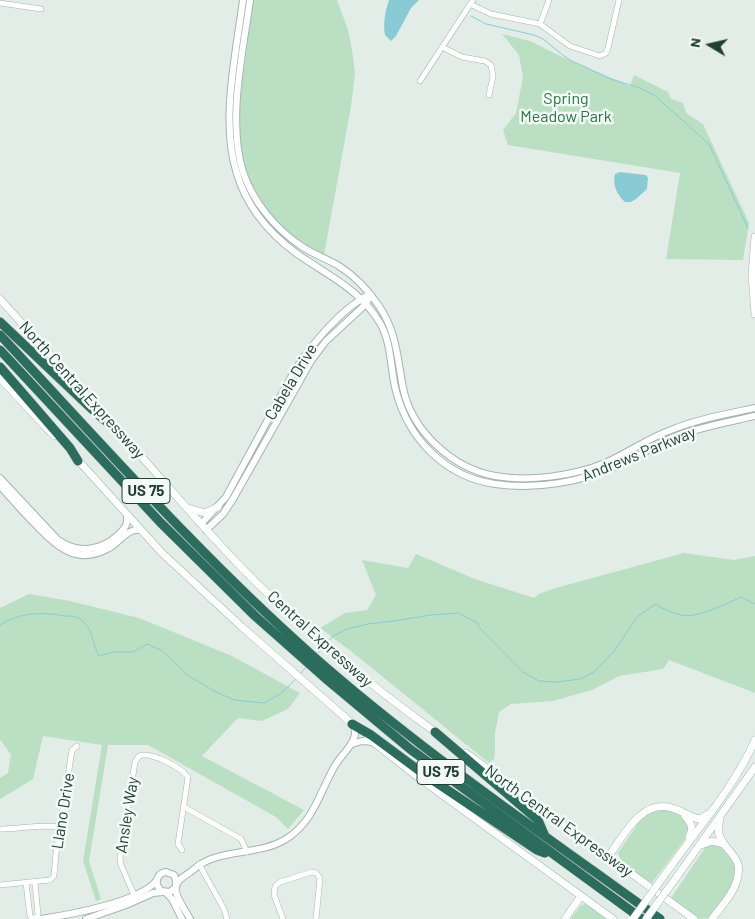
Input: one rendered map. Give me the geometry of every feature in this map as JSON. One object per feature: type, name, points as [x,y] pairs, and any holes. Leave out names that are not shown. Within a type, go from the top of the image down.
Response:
[{"type":"highway","points":[[0,322],[94,411],[118,431]]},
{"type":"highway","name":"Central Expressway","points":[[0,335],[181,528],[296,646]]},
{"type":"highway","name":"Central Expressway","points":[[0,350],[191,554],[250,610],[296,646],[410,748],[644,919]]},
{"type":"highway","points":[[0,367],[70,448],[78,461]]},
{"type":"highway","name":"Central Expressway","points":[[328,674],[660,919]]},
{"type":"highway","points":[[352,724],[371,735],[425,776],[537,850],[561,860]]},
{"type":"highway","points":[[435,732],[538,820],[544,834]]},
{"type":"main road","points":[[755,237],[755,314]]},
{"type":"main road","name":"North Central Expressway","points":[[0,299],[206,530],[272,597],[308,630],[379,691],[694,919]]},
{"type":"main road","points":[[0,378],[141,530],[215,602],[315,692],[374,743],[419,778],[613,919]]},
{"type":"main road","points":[[186,508],[204,513],[218,507]]},
{"type":"main road","points":[[633,919],[714,808],[739,770],[754,742]]},
{"type":"main road","points":[[644,919],[676,878],[755,767]]},
{"type":"main road","points":[[608,857],[636,819],[644,812],[663,807],[698,818],[706,816],[714,808]]},
{"type":"main road","points":[[681,812],[690,821],[692,828],[686,845]]},
{"type":"main road","points":[[712,919],[733,890],[737,880],[738,865],[736,859],[718,832],[721,814]]},
{"type":"main road","points":[[700,845],[712,841],[718,841],[726,845]]},
{"type":"main road","points":[[565,919],[581,896]]},
{"type":"street","name":"Andrews Parkway","points":[[243,0],[236,131],[244,184],[263,224],[278,239],[298,254],[346,285],[366,304],[380,323],[386,335],[401,407],[411,428],[426,448],[442,462],[466,476],[493,484],[548,484],[592,476],[682,434],[755,416]]},
{"type":"street","name":"Andrews Parkway","points":[[241,42],[250,0]]},
{"type":"street","points":[[540,24],[550,0]]},
{"type":"street","points":[[420,81],[471,2],[491,14],[540,24],[570,46],[596,55],[604,55],[608,48],[618,0]]},
{"type":"street","points":[[0,3],[41,10]]},
{"type":"street","points":[[442,47],[462,56],[485,61],[491,65],[493,76],[489,95]]},
{"type":"street","name":"Andrews Parkway","points":[[244,184],[273,222],[284,233],[302,247],[340,267],[370,294],[392,330],[404,391],[415,418],[432,440],[447,455],[470,468],[493,476],[518,478],[578,472],[629,451],[652,438],[680,426],[755,408]]},
{"type":"street","name":"Cabela Drive","points":[[201,524],[226,497],[296,368],[308,350],[329,327],[361,299],[370,294]]},
{"type":"street","name":"Cabela Drive","points":[[206,530],[223,514],[233,499],[311,361],[326,341],[366,304],[370,294]]},
{"type":"street","points":[[394,377],[398,381],[401,396],[408,413],[415,418]]},
{"type":"street","points":[[680,426],[682,434]]},
{"type":"street","points":[[629,451],[633,458]]},
{"type":"street","points":[[442,462],[447,455]]},
{"type":"street","points":[[548,476],[548,484]]},
{"type":"street","points":[[0,478],[58,540],[77,548],[92,549],[111,542],[126,528],[128,522],[127,515]]},
{"type":"street","points":[[0,486],[53,543],[67,552],[85,555],[95,554],[114,546],[129,532],[141,530]]},
{"type":"street","points":[[41,919],[71,915],[153,893],[172,891],[182,876],[197,865],[220,856],[247,852],[279,842],[300,827],[314,810],[338,761],[351,745],[356,732],[352,724]]},
{"type":"street","points":[[351,745],[362,741],[374,743]]},
{"type":"street","name":"Llano Drive","points":[[35,882],[50,880],[53,877],[72,750],[76,746]]},
{"type":"street","name":"Ansley Way","points":[[135,898],[120,865],[120,858],[135,762],[139,756],[154,757],[188,777],[184,808]]},
{"type":"street","points":[[182,850],[178,844],[184,808],[241,839],[247,852]]},
{"type":"street","points":[[0,828],[50,825],[60,827]]},
{"type":"street","points":[[86,919],[135,898],[150,888],[159,875],[180,872],[192,865],[197,865]]},
{"type":"street","points":[[197,865],[224,909],[228,919]]},
{"type":"street","points":[[171,873],[176,878],[178,896],[190,919]]},
{"type":"street","points":[[283,919],[274,895],[275,886],[280,882],[310,873],[316,873],[319,876],[320,882],[316,919]]},
{"type":"street","points":[[157,880],[158,887],[172,899],[182,919]]},
{"type":"street","points":[[0,885],[35,882],[38,915],[35,919],[30,916],[26,883]]},
{"type":"green space","points":[[253,0],[337,0],[348,30],[355,73],[351,106],[324,255],[307,246],[278,222],[256,192],[242,156],[239,137],[239,114]]},
{"type":"green space","name":"Spring Meadow Park","points":[[502,34],[530,41],[630,86],[634,75],[668,92],[671,99],[683,103],[686,113],[703,124],[749,223],[743,260],[666,259],[680,173],[508,145],[503,130],[516,113],[523,77],[519,55]]},
{"type":"green space","points":[[684,553],[734,560],[755,556],[755,693],[669,660],[663,669],[619,676],[592,690],[553,701],[511,704],[499,712],[495,733],[494,759],[489,763],[320,628],[345,613],[367,610],[376,595],[362,560],[408,568],[416,554],[475,579],[534,598],[552,589]]},
{"type":"green space","points":[[29,594],[70,601],[139,618],[232,656],[300,693],[288,709],[262,721],[238,718],[202,756],[304,810],[288,829],[276,817],[148,745],[108,745],[89,861],[101,899],[96,901],[83,861],[102,745],[43,736],[33,779],[0,799],[0,778],[8,773],[11,755],[0,739],[0,608]]},
{"type":"green space","points":[[662,810],[677,814],[689,825],[685,839],[651,884],[621,861],[618,853],[641,819],[647,814]]},
{"type":"green space","points":[[713,843],[726,851],[733,860],[734,878],[724,898],[709,918],[700,919],[671,898],[707,845]]},
{"type":"green space","points":[[585,904],[591,905],[610,919],[571,919],[580,906]]},
{"type":"water","points":[[389,0],[419,0],[411,8],[396,36],[391,41],[385,35],[384,26]]},
{"type":"water","points":[[620,172],[646,175],[648,178],[647,189],[631,202],[625,202],[616,189],[614,182],[615,174]]},
{"type":"waterway","points":[[471,16],[486,24],[534,35],[543,39],[570,60],[611,79],[640,88],[654,95],[709,144],[748,228]]},
{"type":"waterway","points":[[326,644],[333,636],[347,629],[368,624],[458,613],[478,623],[478,626],[523,672],[539,681],[557,682],[580,679],[594,672],[615,650],[637,617],[655,604],[671,612],[687,616],[711,610],[741,597],[755,604]]},
{"type":"waterway","points":[[0,625],[23,615],[31,614],[77,617],[84,622],[90,631],[99,656],[113,652],[133,652],[147,644],[161,650],[189,676],[234,700],[264,703],[280,694],[296,679]]},
{"type":"waterway","points":[[316,655],[324,647]]},
{"type":"waterway","points":[[300,674],[307,666]]}]
